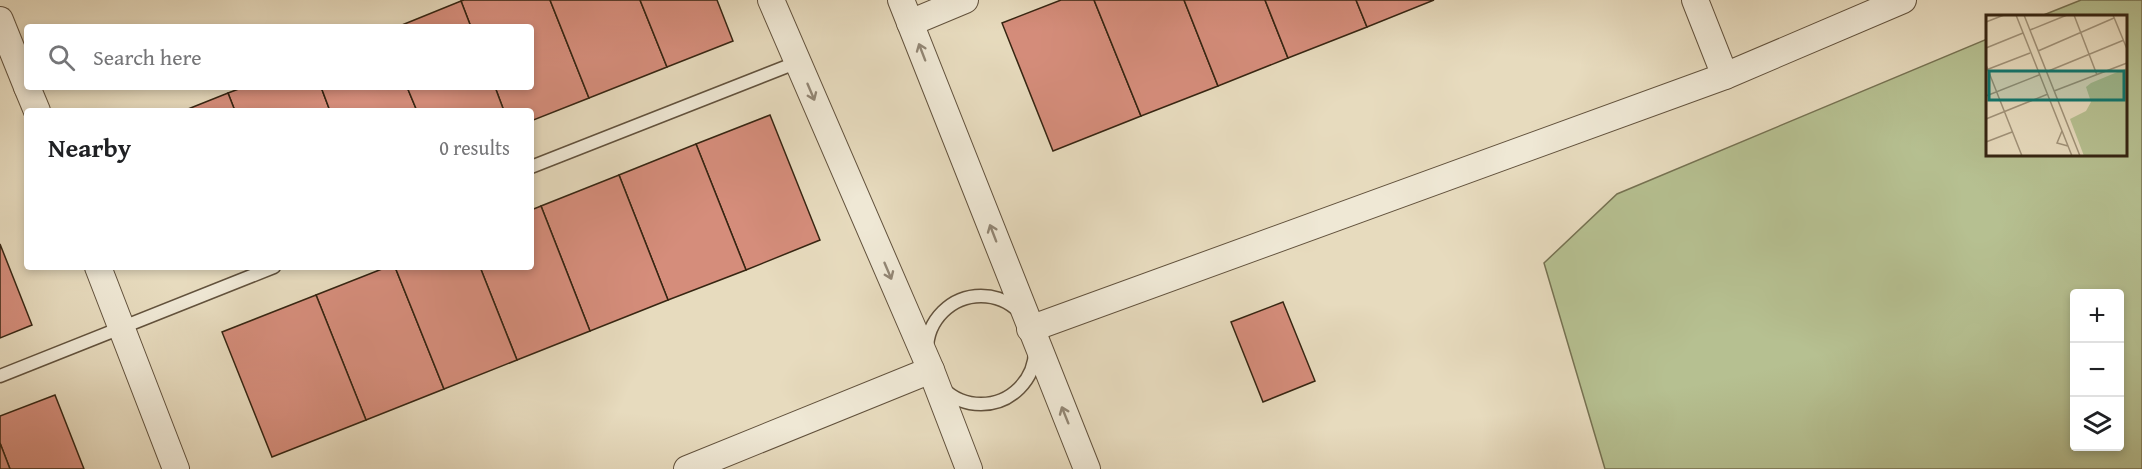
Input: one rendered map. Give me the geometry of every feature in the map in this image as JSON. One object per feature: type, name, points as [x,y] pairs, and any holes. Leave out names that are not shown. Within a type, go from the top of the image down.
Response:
[{"type":"street","points":[[771,0],[931,370],[969,469]]},
{"type":"street","points":[[965,0],[906,11],[1087,469]]},
{"type":"street","points":[[1695,0],[1725,76]]},
{"type":"street","points":[[1030,329],[1725,76],[1903,0]]},
{"type":"street","points":[[0,20],[24,80]]},
{"type":"street","points":[[28,90],[36,108]]},
{"type":"street","points":[[99,270],[176,469]]},
{"type":"street","points":[[687,469],[931,370]]},
{"type":"lane","points":[[534,166],[798,63]]},
{"type":"lane","points":[[0,376],[266,270]]},
{"type":"lane","points":[[976,296],[993,297],[1009,304],[1022,315],[1030,329],[1035,345],[1033,362],[1027,378],[1016,391],[1001,400],[985,404],[968,402],[952,396],[939,385],[931,370],[927,354],[931,329],[946,309],[960,300],[976,296]]},
{"type":"green space","points":[[2081,0],[2142,0],[2142,469],[1605,469],[1544,263],[1617,194],[1986,39],[1986,156],[2127,156],[2127,15],[2044,15]]},
{"type":"building","points":[[550,0],[589,98],[534,120],[534,108],[503,108],[496,90],[534,90],[534,24],[470,24],[461,1]]},
{"type":"building","points":[[550,0],[640,0],[667,67],[589,98]]},
{"type":"building","points":[[640,0],[717,0],[733,41],[667,67]]},
{"type":"building","points":[[1061,0],[1094,0],[1141,116],[1053,151],[1002,23]]},
{"type":"building","points":[[1094,0],[1184,0],[1218,86],[1141,116]]},
{"type":"building","points":[[1184,0],[1265,0],[1288,58],[1218,86]]},
{"type":"building","points":[[1265,0],[1356,0],[1367,27],[1288,58]]},
{"type":"building","points":[[1356,0],[1434,0],[1367,27]]},
{"type":"building","points":[[461,1],[470,24],[404,24]]},
{"type":"building","points":[[236,90],[322,90],[329,108],[234,108],[228,93]]},
{"type":"building","points":[[322,90],[408,90],[416,108],[329,108]]},
{"type":"building","points":[[408,90],[496,90],[503,108],[416,108]]},
{"type":"building","points":[[228,93],[234,108],[190,108]]},
{"type":"building","points":[[770,115],[820,240],[746,270],[696,144]]},
{"type":"building","points":[[696,144],[746,270],[668,300],[619,175]]},
{"type":"building","points":[[619,175],[668,300],[590,331],[541,206]]},
{"type":"building","points":[[541,206],[590,331],[517,360],[481,270],[534,270],[534,209]]},
{"type":"building","points":[[0,244],[32,325],[0,338]]},
{"type":"building","points":[[379,270],[396,270],[444,389],[366,420],[316,295]]},
{"type":"building","points":[[396,270],[481,270],[517,360],[444,389]]},
{"type":"building","points":[[316,295],[366,420],[272,457],[222,332]]},
{"type":"building","points":[[1283,302],[1315,381],[1263,402],[1231,322]]},
{"type":"building","points":[[55,395],[84,469],[10,469],[0,443],[0,416]]},
{"type":"building","points":[[0,443],[10,469],[0,469]]}]
